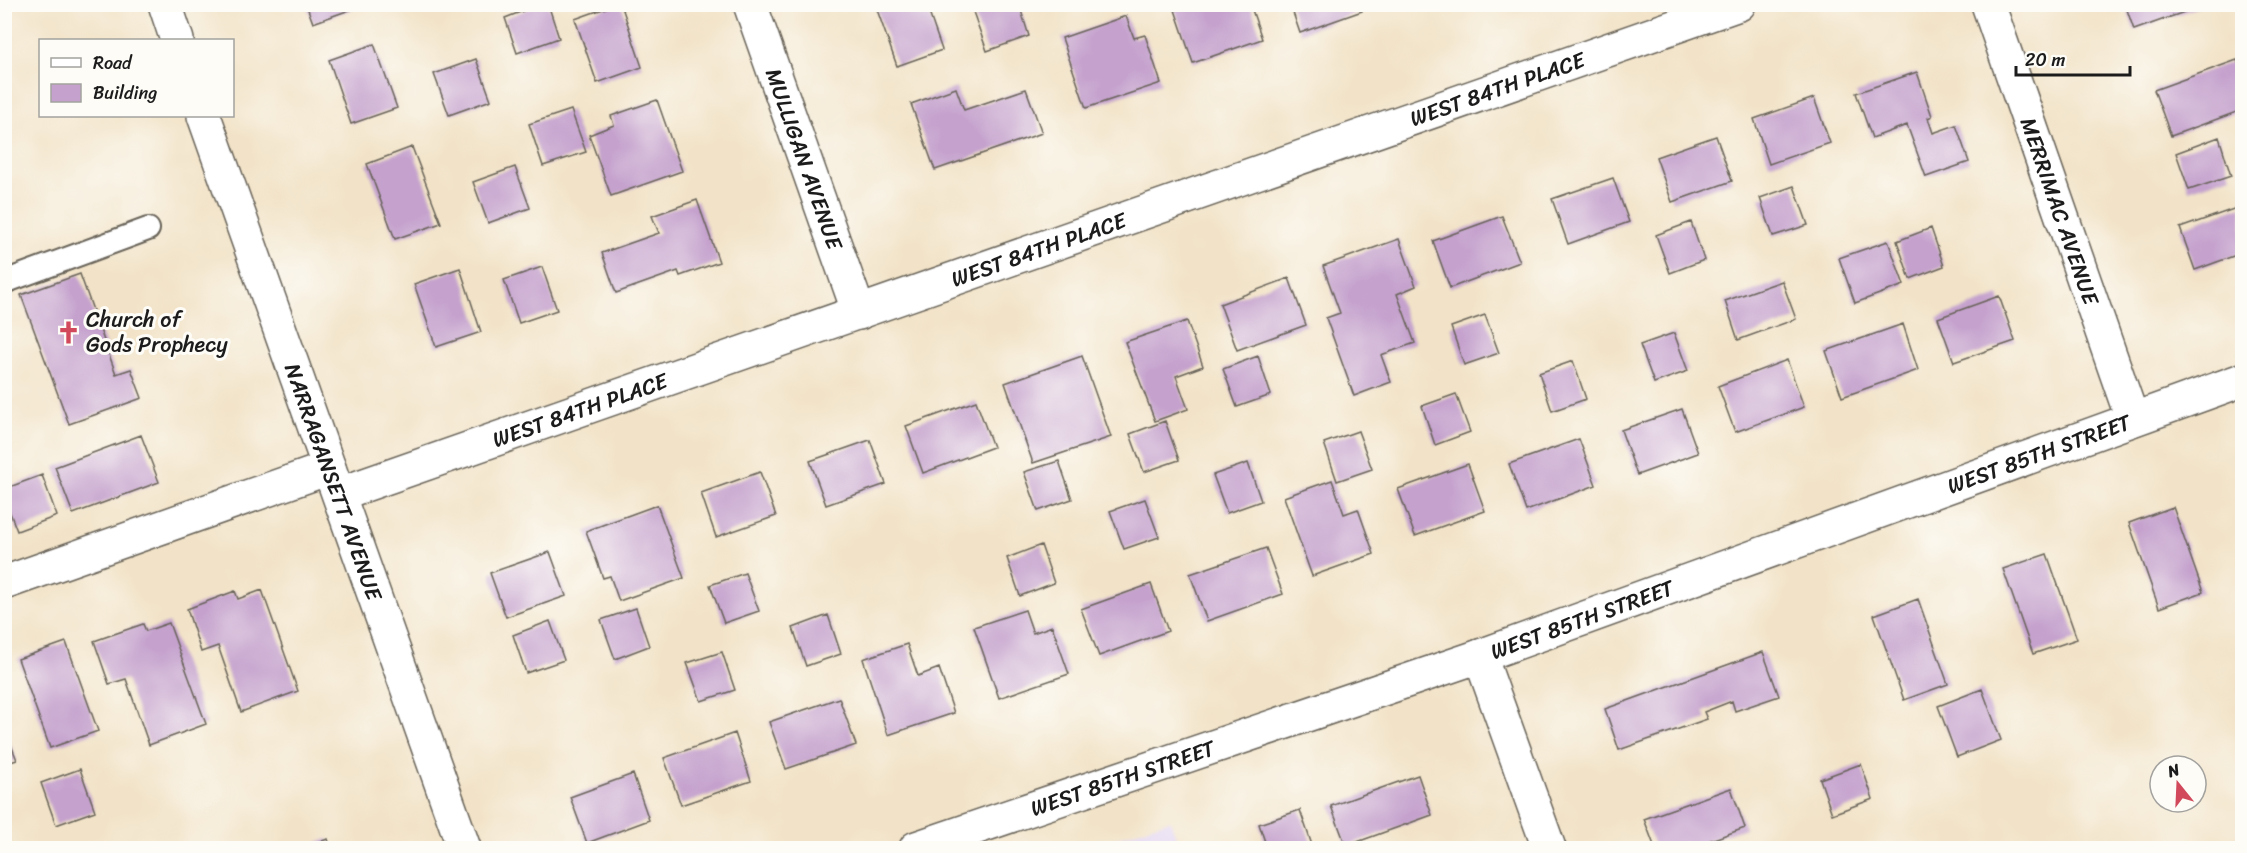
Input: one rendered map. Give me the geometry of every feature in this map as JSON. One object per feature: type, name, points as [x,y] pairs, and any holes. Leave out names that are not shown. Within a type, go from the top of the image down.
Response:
[{"type":"street","points":[[165,4],[177,39]]},
{"type":"street","name":"MULLIGAN AVENUE","points":[[750,4],[859,313]]},
{"type":"street","name":"WEST 84TH PLACE","points":[[4,583],[334,481],[859,313],[1739,4]]},
{"type":"street","name":"MERRIMAC AVENUE","points":[[1988,4],[2132,418]]},
{"type":"street","name":"NARRAGANSETT AVENUE","points":[[204,117],[464,849]]},
{"type":"street","name":"WEST 85TH STREET","points":[[916,849],[1480,656],[2242,380]]},
{"type":"street","points":[[1480,656],[1549,849]]},
{"type":"lane","points":[[4,282],[148,229]]},
{"type":"shaded area","points":[[1170,820],[1180,848],[1088,848]]},
{"type":"building","points":[[306,4],[357,4],[358,7],[313,23]]},
{"type":"building","points":[[541,4],[548,4],[559,38],[517,53],[505,18]]},
{"type":"building","points":[[621,4],[642,67],[597,83],[575,19]]},
{"type":"building","points":[[875,4],[926,4],[942,50],[897,66]]},
{"type":"building","points":[[986,4],[1019,4],[1029,36],[987,51],[972,9]]},
{"type":"building","points":[[1173,4],[1250,4],[1262,39],[1193,63]]},
{"type":"building","points":[[1290,4],[1360,4],[1362,11],[1300,33]]},
{"type":"building","points":[[2125,4],[2204,4],[2204,5],[2134,30]]},
{"type":"building","points":[[1126,16],[1134,38],[1145,35],[1161,83],[1086,108],[1062,38]]},
{"type":"building","points":[[374,44],[397,108],[351,124],[329,60]]},
{"type":"building","points":[[476,59],[491,100],[449,115],[434,74]]},
{"type":"building","points":[[2237,60],[2242,73],[2242,110],[2171,136],[2154,90]]},
{"type":"building","points":[[1917,72],[1932,116],[1928,118],[1933,133],[1956,125],[1969,162],[1926,177],[1907,125],[1872,138],[1856,93]]},
{"type":"building","points":[[956,88],[964,110],[1026,89],[1042,133],[935,170],[911,104]]},
{"type":"building","points":[[1814,98],[1830,143],[1769,164],[1754,119]]},
{"type":"building","points":[[657,100],[682,171],[611,196],[589,135],[614,125],[611,116]]},
{"type":"building","points":[[571,110],[586,152],[543,166],[529,124]]},
{"type":"building","points":[[1716,136],[1732,181],[1672,202],[1656,157]]},
{"type":"building","points":[[2219,137],[2231,176],[2189,190],[2176,153]]},
{"type":"building","points":[[412,147],[441,223],[395,239],[367,164]]},
{"type":"building","points":[[515,167],[530,208],[488,223],[473,182]]},
{"type":"building","points":[[1613,178],[1629,222],[1568,244],[1552,199]]},
{"type":"building","points":[[1794,186],[1808,225],[1773,236],[1760,198]]},
{"type":"building","points":[[697,200],[719,262],[680,276],[678,271],[616,293],[602,253],[659,233],[652,216]]},
{"type":"building","points":[[2242,206],[2242,263],[2239,254],[2195,270],[2180,228]]},
{"type":"building","points":[[1502,216],[1520,262],[1450,288],[1433,241]]},
{"type":"building","points":[[1691,222],[1704,260],[1670,273],[1656,235]]},
{"type":"building","points":[[1931,228],[1944,266],[1910,279],[1897,241]]},
{"type":"building","points":[[1399,239],[1416,286],[1397,294],[1415,343],[1381,355],[1391,382],[1354,396],[1326,318],[1340,313],[1323,266]]},
{"type":"building","points":[[1888,241],[1904,285],[1855,303],[1839,258]]},
{"type":"building","points":[[542,267],[557,310],[519,323],[504,280]]},
{"type":"building","points":[[460,268],[481,332],[436,347],[414,284]]},
{"type":"building","name":"Church of Gods Prophecy","points":[[80,274],[116,374],[131,369],[142,398],[69,424],[21,295]]},
{"type":"building","points":[[1289,278],[1306,325],[1237,350],[1220,304]]},
{"type":"building","points":[[1782,281],[1796,319],[1738,340],[1725,301]]},
{"type":"building","points":[[1999,296],[2015,341],[1954,362],[1938,318]]},
{"type":"building","points":[[1485,315],[1499,353],[1464,365],[1451,327]]},
{"type":"building","points":[[1187,321],[1203,366],[1176,376],[1188,409],[1155,421],[1125,342]]},
{"type":"building","points":[[1903,324],[1918,370],[1842,397],[1826,351]]},
{"type":"building","points":[[1674,333],[1688,371],[1654,383],[1640,345]]},
{"type":"building","points":[[1082,356],[1111,437],[1033,463],[1005,383]]},
{"type":"building","points":[[1258,356],[1271,395],[1237,407],[1223,369]]},
{"type":"building","points":[[1787,360],[1804,407],[1735,432],[1718,386]]},
{"type":"building","points":[[1573,361],[1586,399],[1552,411],[1539,373]]},
{"type":"building","points":[[1456,394],[1470,432],[1435,445],[1422,406]]},
{"type":"building","points":[[976,401],[993,447],[923,473],[906,426]]},
{"type":"building","points":[[1682,409],[1698,453],[1637,475],[1621,430]]},
{"type":"building","points":[[1165,421],[1179,460],[1144,472],[1130,434]]},
{"type":"building","points":[[1358,431],[1372,469],[1337,481],[1324,443]]},
{"type":"building","points":[[141,435],[159,482],[73,514],[55,467]]},
{"type":"building","points":[[1579,439],[1596,485],[1526,511],[1509,464]]},
{"type":"building","points":[[870,440],[886,484],[826,505],[810,461]]},
{"type":"building","points":[[1059,461],[1072,499],[1038,511],[1024,472]]},
{"type":"building","points":[[1248,463],[1261,501],[1227,513],[1213,475]]},
{"type":"building","points":[[1468,464],[1485,511],[1415,536],[1398,489]]},
{"type":"building","points":[[760,472],[776,516],[716,537],[701,493]]},
{"type":"building","points":[[42,475],[57,516],[17,531],[4,497],[4,489]]},
{"type":"building","points":[[1332,480],[1344,514],[1358,509],[1374,554],[1312,576],[1284,497]]},
{"type":"building","points":[[1145,499],[1159,537],[1124,549],[1110,511]]},
{"type":"building","points":[[657,505],[684,578],[619,601],[610,576],[603,578],[586,531]]},
{"type":"building","points":[[2173,507],[2203,592],[2159,608],[2129,523]]},
{"type":"building","points":[[1041,545],[1054,583],[1020,596],[1007,558]]},
{"type":"building","points":[[1266,548],[1283,594],[1207,621],[1190,574]]},
{"type":"building","points":[[550,552],[566,596],[506,617],[490,573]]},
{"type":"building","points":[[2047,554],[2077,639],[2033,654],[2003,569]]},
{"type":"building","points":[[745,573],[759,611],[724,623],[710,585]]},
{"type":"building","points":[[1151,584],[1168,631],[1099,656],[1081,609]]},
{"type":"building","points":[[262,590],[298,691],[241,712],[218,646],[201,652],[187,609],[235,591],[238,599]]},
{"type":"building","points":[[1918,599],[1948,684],[1904,700],[1874,615]]},
{"type":"building","points":[[636,608],[649,646],[615,659],[601,620]]},
{"type":"building","points":[[1025,610],[1033,633],[1052,626],[1069,674],[999,698],[974,627]]},
{"type":"building","points":[[828,615],[841,654],[806,666],[793,628]]},
{"type":"building","points":[[550,621],[564,660],[526,673],[513,635]]},
{"type":"building","points":[[169,623],[206,724],[149,745],[126,679],[109,684],[94,641],[143,624],[146,631]]},
{"type":"building","points":[[66,642],[98,731],[50,748],[18,659]]},
{"type":"building","points":[[907,644],[918,676],[939,668],[954,713],[888,735],[863,659]]},
{"type":"building","points":[[722,652],[735,690],[701,701],[687,663]]},
{"type":"building","points":[[1763,652],[1779,696],[1735,711],[1732,701],[1704,712],[1707,719],[1619,750],[1605,709]]},
{"type":"building","points":[[1982,689],[2001,740],[1957,757],[1938,706]]},
{"type":"building","points":[[839,698],[856,745],[786,769],[769,722]]},
{"type":"building","points":[[4,727],[17,760],[4,764]]},
{"type":"building","points":[[735,733],[751,781],[681,805],[664,758]]},
{"type":"building","points":[[1861,764],[1873,799],[1832,814],[1820,779]]},
{"type":"building","points":[[80,769],[95,811],[56,825],[41,783]]},
{"type":"building","points":[[633,774],[649,820],[587,843],[570,797]]},
{"type":"building","points":[[1418,775],[1432,815],[1346,846],[1331,806]]},
{"type":"building","points":[[1731,788],[1745,828],[1688,848],[1655,848],[1644,819]]},
{"type":"building","points":[[1300,810],[1313,848],[1267,848],[1259,824]]},
{"type":"building","points":[[328,839],[331,848],[300,848]]},
{"type":"place","name":"Church of Gods Prophecy","points":[[68,332]]}]
